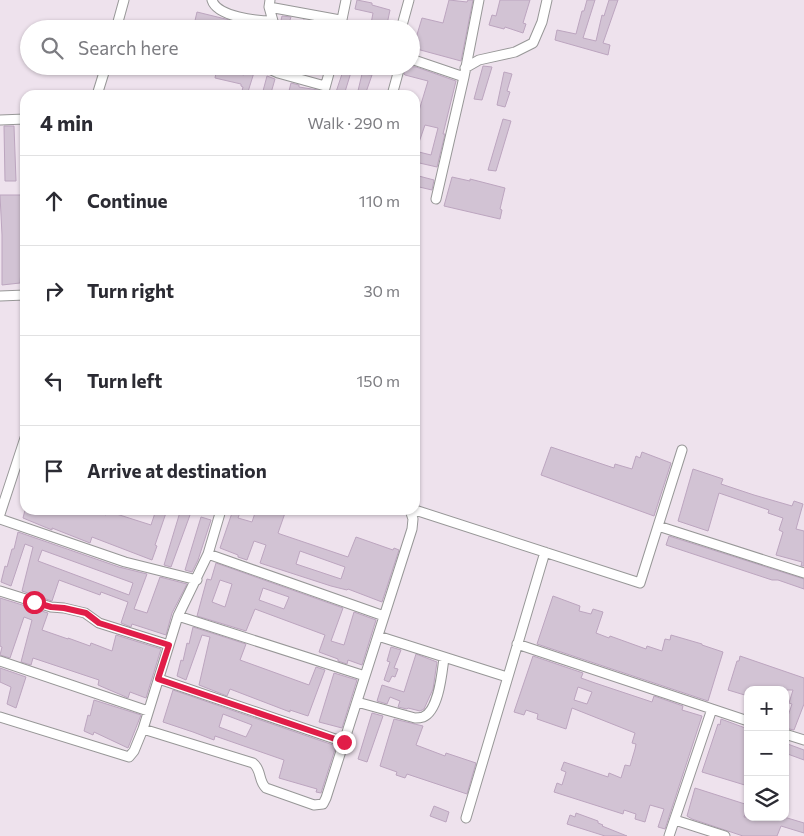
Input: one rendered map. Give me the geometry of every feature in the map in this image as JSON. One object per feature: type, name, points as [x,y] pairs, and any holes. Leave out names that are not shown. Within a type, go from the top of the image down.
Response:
[{"type":"street","points":[[118,20],[124,0]]},
{"type":"street","points":[[212,0],[216,8],[229,14],[253,20]]},
{"type":"street","points":[[341,20],[346,0]]},
{"type":"street","points":[[403,20],[409,0]]},
{"type":"street","points":[[436,199],[479,0]]},
{"type":"street","points":[[464,72],[479,60],[515,52],[532,43],[542,22],[547,0]]},
{"type":"street","points":[[271,20],[269,4],[323,20]]},
{"type":"street","points":[[420,61],[464,72]]},
{"type":"street","points":[[99,90],[104,75]]},
{"type":"street","points":[[283,75],[321,90]]},
{"type":"street","points":[[324,90],[328,75]]},
{"type":"street","points":[[393,90],[398,75]]},
{"type":"street","points":[[0,120],[20,119]]},
{"type":"street","points":[[0,296],[20,295]]},
{"type":"street","points":[[420,512],[640,583],[682,450]]},
{"type":"street","points":[[0,514],[20,453]]},
{"type":"street","points":[[0,717],[129,757],[134,751],[143,729],[178,616],[208,554],[220,515]]},
{"type":"street","points":[[143,729],[254,763],[258,767],[261,784],[266,788],[314,805],[322,804],[326,798],[412,529],[412,515]]},
{"type":"street","points":[[0,519],[126,562],[197,580]]},
{"type":"street","points":[[658,526],[804,572]]},
{"type":"street","points":[[466,818],[544,552]]},
{"type":"street","points":[[208,554],[384,616]]},
{"type":"street","points":[[0,591],[51,607],[86,613],[99,623],[169,645]]},
{"type":"street","points":[[178,616],[365,676]]},
{"type":"street","points":[[378,636],[507,677]]},
{"type":"street","points":[[517,644],[744,720]]},
{"type":"street","points":[[357,702],[415,718],[424,717],[432,709],[440,684],[444,658]]},
{"type":"street","points":[[0,661],[148,711]]},
{"type":"street","points":[[158,679],[344,742]]},
{"type":"street","points":[[670,836],[712,709]]},
{"type":"street","points":[[789,735],[804,740]]},
{"type":"street","points":[[675,820],[725,836]]},
{"type":"building","points":[[357,0],[390,10],[388,20],[372,20],[373,13],[355,9]]},
{"type":"building","points":[[449,0],[467,2],[468,0],[473,0],[461,61],[420,50],[420,25],[422,18],[443,23]]},
{"type":"building","points":[[500,0],[530,0],[523,23],[526,24],[523,33],[505,27],[504,29],[489,25],[492,15],[496,16]]},
{"type":"building","points":[[587,0],[595,0],[583,38],[596,41],[602,15],[604,16],[609,0],[618,0],[603,43],[610,45],[608,55],[555,40],[557,30],[576,34]]},
{"type":"building","points":[[197,12],[230,20],[195,20]]},
{"type":"building","points":[[282,16],[291,17],[290,20],[281,20]]},
{"type":"building","points":[[483,66],[492,67],[482,100],[474,99]]},
{"type":"building","points":[[420,68],[456,81],[437,167],[420,163],[420,152],[431,155],[438,128],[425,125],[420,139],[420,107],[428,81],[405,75],[420,75]]},
{"type":"building","points":[[504,72],[512,74],[507,91],[510,92],[505,107],[497,105]]},
{"type":"building","points":[[216,75],[253,75],[249,90],[242,90],[241,84],[215,78]]},
{"type":"building","points":[[342,75],[350,75],[346,90],[337,90]]},
{"type":"building","points":[[362,75],[372,75],[367,90],[358,90]]},
{"type":"building","points":[[267,76],[275,79],[272,90],[263,90]]},
{"type":"building","points":[[291,83],[299,85],[299,87],[318,90],[289,90]]},
{"type":"building","points":[[503,119],[511,121],[496,171],[488,170]]},
{"type":"building","points":[[4,126],[14,126],[16,181],[5,181]]},
{"type":"building","points":[[420,176],[434,180],[432,190],[420,187]]},
{"type":"building","points":[[452,177],[470,181],[470,179],[505,188],[500,209],[502,210],[500,219],[444,206]]},
{"type":"building","points":[[0,195],[20,195],[20,283],[2,285]]},
{"type":"building","points":[[551,447],[614,468],[615,464],[632,469],[636,456],[640,458],[642,452],[671,463],[654,516],[541,475]]},
{"type":"building","points":[[693,469],[723,479],[721,484],[754,495],[792,506],[794,501],[803,504],[796,529],[804,531],[804,566],[801,566],[802,562],[776,555],[783,532],[779,530],[783,518],[768,513],[769,510],[719,493],[708,531],[678,521]]},
{"type":"building","points":[[24,515],[120,515],[151,525],[154,515],[165,515],[152,560],[92,537],[90,543],[23,518]]},
{"type":"building","points":[[179,515],[190,515],[171,567],[164,565]]},
{"type":"building","points":[[231,515],[239,515],[238,518],[252,522],[254,515],[284,515],[278,533],[348,557],[356,537],[393,550],[394,548],[399,550],[382,602],[348,589],[331,586],[260,563],[266,545],[254,541],[247,560],[238,557],[238,555],[220,548]],"holes":[[[300,551],[345,567],[341,579],[296,564]]]},
{"type":"building","points":[[201,517],[211,520],[198,560],[192,572],[185,570]]},
{"type":"building","points":[[18,532],[119,567],[147,574],[134,609],[147,613],[160,577],[187,584],[172,613],[166,635],[132,624],[131,627],[121,623],[128,602],[101,592],[100,595],[59,580],[52,601],[22,591],[33,547],[25,544],[11,586],[1,582],[5,566],[7,567],[12,549],[14,549]],"holes":[[[42,550],[133,583],[129,595],[38,561]]]},
{"type":"building","points":[[669,536],[804,579],[804,589],[666,545]]},
{"type":"building","points":[[216,563],[343,608],[331,641],[344,645],[354,612],[376,620],[362,665],[348,660],[347,664],[319,652],[325,635],[255,609],[246,631],[197,616],[207,579],[211,580]],"holes":[[[220,580],[232,584],[225,607],[212,602]],[[263,588],[289,597],[284,609],[259,600]]]},
{"type":"building","points":[[553,596],[580,606],[579,611],[591,614],[593,609],[603,612],[596,633],[609,638],[610,636],[646,649],[647,646],[662,651],[665,639],[670,640],[671,635],[723,652],[708,701],[537,644]]},
{"type":"building","points":[[0,598],[48,613],[42,630],[90,646],[91,643],[112,651],[116,635],[161,649],[146,698],[130,692],[128,698],[98,685],[99,680],[33,658],[31,665],[21,662],[32,620],[24,617],[10,658],[0,655],[2,647],[0,646]]},
{"type":"building","points":[[193,627],[246,644],[240,660],[309,685],[316,667],[325,670],[308,716],[290,710],[290,712],[230,689],[227,696],[199,685],[210,637],[202,635],[186,680],[177,676]]},
{"type":"building","points":[[391,647],[401,650],[394,668],[398,669],[395,677],[392,676],[389,682],[384,680],[390,662],[387,661]]},
{"type":"building","points":[[416,654],[437,662],[433,689],[424,709],[420,711],[398,707],[400,701],[390,697],[387,704],[377,701],[382,685],[404,692]]},
{"type":"building","points":[[533,656],[583,673],[581,678],[595,683],[652,702],[654,696],[683,706],[682,710],[702,716],[665,829],[658,827],[664,809],[650,805],[645,822],[635,819],[636,814],[624,810],[623,814],[554,792],[557,783],[562,785],[566,772],[561,770],[564,762],[608,777],[609,773],[621,778],[625,765],[630,766],[636,744],[632,743],[635,733],[572,708],[566,729],[537,719],[538,714],[526,710],[524,715],[514,712]],"holes":[[[578,687],[592,692],[587,704],[574,700]]]},
{"type":"building","points":[[740,656],[804,678],[804,704],[794,730],[789,729],[789,713],[792,704],[789,703],[793,690],[789,690],[789,686],[744,686],[744,695],[728,690],[737,661],[739,661]]},
{"type":"building","points":[[0,668],[26,677],[16,708],[7,704],[11,687],[0,682]]},
{"type":"building","points":[[334,673],[357,680],[342,728],[319,722]]},
{"type":"building","points":[[173,690],[336,746],[321,793],[316,792],[317,789],[279,778],[284,760],[215,736],[214,740],[163,722]],"holes":[[[223,714],[252,725],[246,737],[219,727]]]},
{"type":"building","points":[[94,700],[141,715],[128,748],[94,732],[93,735],[84,731]]},
{"type":"building","points":[[372,713],[383,716],[367,762],[358,759]]},
{"type":"building","points":[[394,719],[423,726],[416,745],[445,756],[446,753],[476,763],[467,794],[407,774],[405,778],[396,775],[397,772],[380,766]]},
{"type":"building","points":[[721,719],[744,728],[744,785],[702,772],[718,724],[720,725]]},
{"type":"building","points":[[789,744],[804,750],[804,760],[789,754]]},
{"type":"building","points":[[695,788],[744,804],[744,821],[789,821],[789,818],[804,823],[804,833],[781,826],[777,836],[743,836],[687,816]]},
{"type":"building","points":[[434,806],[449,812],[446,822],[430,816]]},
{"type":"building","points":[[576,813],[598,821],[602,826],[627,836],[605,836],[567,824],[570,815],[575,817]]},
{"type":"route","points":[[34,602],[86,613],[99,623],[169,645],[158,679],[344,742]]}]
